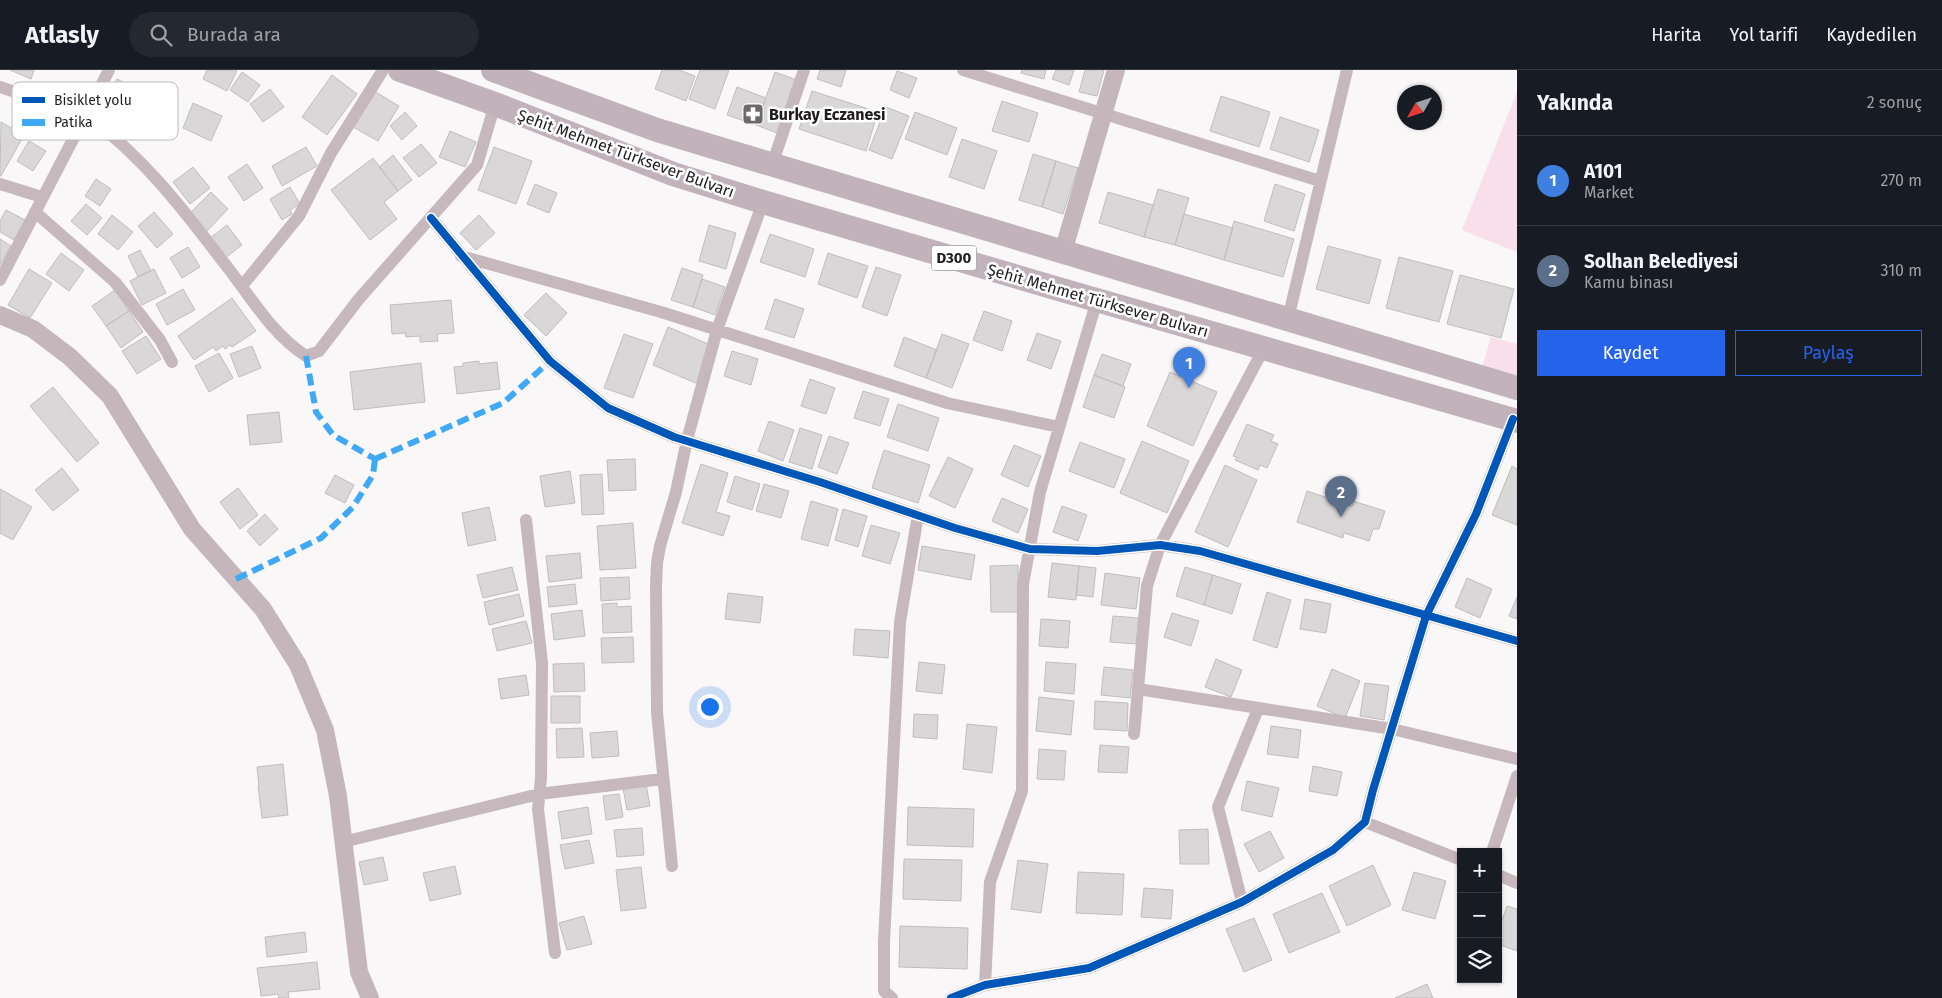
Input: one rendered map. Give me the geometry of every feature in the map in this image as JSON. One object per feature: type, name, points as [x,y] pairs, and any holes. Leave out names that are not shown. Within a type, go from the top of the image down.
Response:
[{"type":"highway","name":"Şehit Mehmet Türksever Bulvarı","points":[[400,70],[495,104],[673,174],[1097,300],[1515,420]]},
{"type":"highway","name":"Şehit Mehmet Türksever Bulvarı","points":[[493,70],[657,130],[1517,388]]},
{"type":"highway","points":[[1388,384],[1400,353]]},
{"type":"street","points":[[103,82],[109,70]]},
{"type":"street","points":[[242,286],[299,216],[331,153],[383,70]]},
{"type":"street","points":[[772,165],[804,70]]},
{"type":"street","points":[[963,70],[1320,182]]},
{"type":"street","points":[[1063,252],[1116,70]]},
{"type":"street","points":[[1288,320],[1347,70]]},
{"type":"street","points":[[0,87],[12,91]]},
{"type":"street","points":[[118,140],[150,170],[275,330],[291,346],[306,356],[319,351],[358,300],[477,165],[495,104]]},
{"type":"street","points":[[0,280],[72,140]]},
{"type":"street","points":[[0,184],[42,197]]},
{"type":"street","points":[[672,866],[657,712],[657,563],[676,492],[687,440],[717,330],[763,202]]},
{"type":"street","points":[[35,212],[115,282],[160,340],[172,362]]},
{"type":"street","points":[[431,218],[550,361],[608,408],[674,436],[820,482],[955,528],[1030,549],[1097,551],[1160,544],[1200,550],[1517,642]]},
{"type":"street","points":[[461,256],[662,312],[947,403],[1059,427]]},
{"type":"street","points":[[985,985],[990,882],[1022,791],[1023,584],[1040,492],[1097,300]]},
{"type":"street","points":[[0,315],[33,329],[70,357],[110,396],[192,528],[263,609],[298,665],[325,730],[338,796],[359,972],[370,998]]},
{"type":"street","points":[[1134,734],[1147,586],[1160,544],[1264,348]]},
{"type":"street","points":[[951,998],[985,985],[1089,968],[1242,902],[1333,850],[1365,822],[1426,616],[1476,514],[1515,420]]},
{"type":"street","points":[[892,998],[884,991],[884,942],[900,622],[918,515]]},
{"type":"street","points":[[526,520],[542,663],[541,778],[538,809],[555,953]]},
{"type":"street","points":[[1138,689],[1392,729],[1517,760]]},
{"type":"street","points":[[1242,902],[1218,807],[1258,709]]},
{"type":"street","points":[[1493,848],[1517,776]]},
{"type":"street","points":[[344,842],[539,794],[662,778]]},
{"type":"street","points":[[1365,822],[1457,858]]},
{"type":"street","points":[[1502,877],[1517,883]]},
{"type":"shaded area","points":[[1517,92],[1517,252],[1462,230]]},
{"type":"shaded area","points":[[1491,337],[1517,344],[1517,381],[1481,371]]},
{"type":"building","points":[[10,70],[34,70],[31,79]]},
{"type":"building","points":[[207,70],[237,71],[227,91],[203,79]]},
{"type":"building","points":[[662,70],[679,70],[695,76],[686,101],[655,89]]},
{"type":"building","points":[[700,70],[729,70],[715,109],[689,99]]},
{"type":"building","points":[[820,70],[846,70],[841,87],[817,79]]},
{"type":"building","points":[[1022,70],[1046,70],[1044,79],[1021,73]]},
{"type":"building","points":[[1056,70],[1074,70],[1069,85],[1052,79]]},
{"type":"building","points":[[1085,70],[1104,70],[1097,96],[1079,92]]},
{"type":"building","points":[[897,71],[917,78],[909,98],[890,90]]},
{"type":"building","points":[[242,72],[260,85],[248,102],[230,90]]},
{"type":"building","points":[[775,72],[797,80],[777,133],[756,125]]},
{"type":"building","points":[[332,75],[357,94],[327,135],[302,117]]},
{"type":"building","points":[[737,87],[766,98],[756,125],[727,115]]},
{"type":"building","points":[[270,89],[284,107],[263,122],[250,104]]},
{"type":"building","points":[[374,91],[399,106],[378,141],[353,127]]},
{"type":"building","points":[[812,91],[878,112],[866,151],[799,129]]},
{"type":"building","points":[[1221,96],[1270,112],[1259,147],[1210,131]]},
{"type":"building","points":[[1002,101],[1038,113],[1029,142],[992,131]]},
{"type":"building","points":[[193,103],[222,116],[211,141],[183,128]]},
{"type":"building","points":[[886,107],[909,116],[892,159],[869,150]]},
{"type":"building","points":[[405,112],[417,126],[402,140],[390,126]]},
{"type":"building","points":[[915,112],[957,128],[947,155],[905,139]]},
{"type":"building","points":[[1280,117],[1319,130],[1309,162],[1270,149]]},
{"type":"building","points":[[1,122],[12,128],[12,140],[21,140],[0,176]]},
{"type":"building","points":[[450,131],[476,142],[465,167],[439,157]]},
{"type":"building","points":[[962,139],[997,151],[984,189],[949,177]]},
{"type":"building","points":[[29,141],[46,151],[33,171],[17,161]]},
{"type":"building","points":[[421,144],[437,163],[419,177],[403,158]]},
{"type":"building","points":[[306,147],[317,166],[282,186],[272,166]]},
{"type":"building","points":[[494,147],[532,161],[516,204],[478,190]]},
{"type":"building","points":[[1033,154],[1056,161],[1042,207],[1019,200]]},
{"type":"building","points":[[393,155],[412,180],[398,191],[379,167]]},
{"type":"building","points":[[373,158],[398,191],[384,202],[397,219],[370,240],[331,190]]},
{"type":"building","points":[[1056,161],[1078,168],[1063,214],[1042,207]]},
{"type":"building","points":[[247,164],[263,188],[244,201],[228,177]]},
{"type":"building","points":[[193,167],[210,188],[190,204],[173,182]]},
{"type":"building","points":[[96,179],[111,189],[100,206],[85,196]]},
{"type":"building","points":[[535,184],[557,193],[549,213],[527,204]]},
{"type":"building","points":[[1275,184],[1305,194],[1294,231],[1264,221]]},
{"type":"building","points":[[290,187],[300,204],[290,210],[292,214],[282,220],[270,199]]},
{"type":"building","points":[[1158,189],[1189,198],[1175,245],[1144,237]]},
{"type":"building","points":[[211,192],[228,209],[207,231],[189,214]]},
{"type":"building","points":[[1108,192],[1153,205],[1144,237],[1099,223]]},
{"type":"building","points":[[86,204],[102,218],[87,235],[71,221]]},
{"type":"building","points":[[6,210],[25,220],[14,240],[0,232],[0,221]]},
{"type":"building","points":[[154,212],[173,234],[157,248],[138,226]]},
{"type":"building","points":[[1184,214],[1233,228],[1224,260],[1175,245]]},
{"type":"building","points":[[112,215],[133,232],[118,250],[98,234]]},
{"type":"building","points":[[479,215],[495,233],[476,250],[460,233]]},
{"type":"building","points":[[1234,221],[1294,239],[1283,277],[1224,260]]},
{"type":"building","points":[[227,225],[242,245],[225,258],[209,239]]},
{"type":"building","points":[[709,225],[736,233],[726,269],[699,261]]},
{"type":"building","points":[[770,234],[814,249],[805,277],[760,262]]},
{"type":"building","points":[[0,239],[11,246],[0,265]]},
{"type":"building","points":[[1328,246],[1381,260],[1369,304],[1316,289]]},
{"type":"building","points":[[188,247],[200,267],[182,278],[170,258]]},
{"type":"building","points":[[140,250],[151,271],[138,277],[128,256]]},
{"type":"building","points":[[61,253],[84,270],[69,291],[46,274]]},
{"type":"building","points":[[828,253],[868,266],[857,298],[818,284]]},
{"type":"building","points":[[1399,257],[1453,271],[1439,322],[1386,308]]},
{"type":"building","points":[[876,267],[901,275],[887,316],[862,307]]},
{"type":"building","points":[[682,268],[703,275],[693,307],[671,300]]},
{"type":"building","points":[[29,269],[52,283],[30,318],[8,305]]},
{"type":"building","points":[[154,269],[166,293],[142,305],[130,281]]},
{"type":"building","points":[[1460,275],[1514,289],[1501,338],[1447,324]]},
{"type":"building","points":[[702,279],[725,287],[715,315],[693,307]]},
{"type":"building","points":[[183,289],[195,310],[167,325],[156,304]]},
{"type":"building","points":[[115,290],[129,311],[106,326],[92,306]]},
{"type":"building","points":[[546,293],[567,313],[546,336],[524,315]]},
{"type":"building","points":[[232,298],[256,331],[232,347],[230,345],[225,349],[223,346],[216,351],[213,347],[194,360],[178,336]]},
{"type":"building","points":[[775,299],[804,309],[794,338],[765,329]]},
{"type":"building","points":[[451,300],[454,333],[437,334],[438,341],[420,342],[420,336],[406,337],[405,333],[392,334],[390,305]]},
{"type":"building","points":[[129,311],[143,332],[121,348],[106,326]]},
{"type":"building","points":[[984,311],[1012,321],[1002,351],[973,340]]},
{"type":"building","points":[[668,327],[713,346],[698,384],[653,365]]},
{"type":"building","points":[[1037,333],[1061,341],[1051,369],[1027,360]]},
{"type":"building","points":[[624,334],[653,344],[633,398],[604,388]]},
{"type":"building","points":[[942,334],[969,344],[952,388],[926,378]]},
{"type":"building","points":[[146,336],[161,359],[137,374],[122,351]]},
{"type":"building","points":[[904,337],[937,350],[926,378],[894,366]]},
{"type":"building","points":[[252,346],[261,368],[239,377],[230,354]]},
{"type":"building","points":[[732,351],[758,359],[751,385],[724,376]]},
{"type":"building","points":[[219,353],[233,378],[209,392],[195,366]]},
{"type":"building","points":[[1102,354],[1131,364],[1123,386],[1094,375]]},
{"type":"building","points":[[479,361],[479,364],[497,362],[500,389],[457,394],[454,367],[463,366],[463,363]]},
{"type":"building","points":[[421,363],[425,402],[354,410],[350,372]]},
{"type":"building","points":[[1170,372],[1217,392],[1193,446],[1147,426]]},
{"type":"building","points":[[1094,375],[1125,387],[1114,418],[1083,407]]},
{"type":"building","points":[[810,379],[835,388],[826,414],[801,406]]},
{"type":"building","points":[[53,387],[99,443],[77,462],[30,406]]},
{"type":"building","points":[[863,391],[889,399],[880,426],[854,418]]},
{"type":"building","points":[[898,404],[939,418],[928,451],[887,437]]},
{"type":"building","points":[[279,412],[282,442],[250,445],[247,415]]},
{"type":"building","points":[[769,421],[794,430],[783,461],[758,451]]},
{"type":"building","points":[[1247,424],[1274,435],[1271,441],[1278,444],[1267,468],[1260,465],[1258,470],[1235,460],[1237,457],[1233,456]]},
{"type":"building","points":[[800,428],[822,435],[812,469],[789,462]]},
{"type":"building","points":[[829,436],[849,443],[837,474],[818,467]]},
{"type":"building","points":[[1142,441],[1189,461],[1167,513],[1120,493]]},
{"type":"building","points":[[1080,442],[1125,459],[1114,488],[1069,471]]},
{"type":"building","points":[[1014,445],[1041,456],[1028,487],[1001,475]]},
{"type":"building","points":[[884,450],[930,465],[918,503],[872,488]]},
{"type":"building","points":[[948,457],[973,469],[955,508],[929,496]]},
{"type":"building","points":[[635,459],[636,490],[609,491],[607,460]]},
{"type":"building","points":[[701,464],[728,473],[716,512],[730,516],[723,536],[682,523]]},
{"type":"building","points":[[1225,465],[1257,480],[1228,547],[1195,532]]},
{"type":"building","points":[[1512,466],[1517,469],[1517,525],[1492,515]]},
{"type":"building","points":[[62,468],[79,490],[53,511],[35,490]]},
{"type":"building","points":[[570,471],[575,503],[545,507],[540,476]]},
{"type":"building","points":[[602,474],[604,514],[582,515],[580,475]]},
{"type":"building","points":[[335,475],[354,485],[345,503],[325,493]]},
{"type":"building","points":[[735,476],[760,484],[752,510],[727,502]]},
{"type":"building","points":[[764,484],[789,491],[781,518],[756,511]]},
{"type":"building","points":[[238,488],[258,515],[240,529],[220,502]]},
{"type":"building","points":[[0,489],[32,507],[13,540],[0,533]]},
{"type":"building","points":[[1307,491],[1352,506],[1353,501],[1385,511],[1379,529],[1373,529],[1369,541],[1344,533],[1343,538],[1297,522]]},
{"type":"building","points":[[1002,498],[1028,509],[1018,533],[992,521]]},
{"type":"building","points":[[811,501],[838,509],[828,546],[801,539]]},
{"type":"building","points":[[1062,506],[1087,515],[1078,541],[1053,532]]},
{"type":"building","points":[[489,507],[496,540],[468,546],[462,513]]},
{"type":"building","points":[[843,509],[867,516],[858,547],[835,540]]},
{"type":"building","points":[[265,514],[278,529],[260,546],[247,531]]},
{"type":"building","points":[[633,523],[636,568],[600,570],[597,526]]},
{"type":"building","points":[[871,525],[900,533],[890,564],[862,556]]},
{"type":"building","points":[[922,546],[975,555],[971,580],[918,570]]},
{"type":"building","points":[[580,553],[582,578],[549,582],[546,556]]},
{"type":"building","points":[[1052,563],[1079,566],[1076,600],[1048,597]]},
{"type":"building","points":[[1018,565],[1019,612],[991,612],[990,566]]},
{"type":"building","points":[[1079,566],[1096,568],[1093,597],[1076,595]]},
{"type":"building","points":[[512,567],[518,590],[483,598],[477,575]]},
{"type":"building","points":[[1185,567],[1213,575],[1204,605],[1176,596]]},
{"type":"building","points":[[1105,573],[1140,578],[1136,609],[1101,605]]},
{"type":"building","points":[[1213,575],[1241,584],[1232,614],[1204,605]]},
{"type":"building","points":[[629,577],[630,599],[601,601],[600,578]]},
{"type":"building","points":[[1467,578],[1492,589],[1480,618],[1455,607]]},
{"type":"building","points":[[575,584],[577,604],[549,607],[547,587]]},
{"type":"building","points":[[1267,592],[1291,600],[1277,648],[1253,640]]},
{"type":"building","points":[[728,593],[763,597],[760,623],[725,619]]},
{"type":"building","points":[[519,594],[524,616],[489,625],[484,602]]},
{"type":"building","points":[[1517,597],[1517,619],[1509,616]]},
{"type":"building","points":[[1305,599],[1331,604],[1326,633],[1300,629]]},
{"type":"building","points":[[617,603],[617,607],[631,606],[632,632],[603,633],[602,604]]},
{"type":"building","points":[[582,610],[585,636],[554,640],[551,614]]},
{"type":"building","points":[[1172,613],[1199,621],[1191,646],[1164,637]]},
{"type":"building","points":[[1113,616],[1139,618],[1136,644],[1110,642]]},
{"type":"building","points":[[1041,619],[1070,621],[1068,648],[1039,646]]},
{"type":"building","points":[[526,621],[532,643],[497,651],[492,629]]},
{"type":"building","points":[[855,629],[890,631],[888,658],[853,655]]},
{"type":"building","points":[[633,637],[634,662],[602,663],[601,638]]},
{"type":"building","points":[[1216,659],[1242,670],[1231,697],[1205,687]]},
{"type":"building","points":[[919,662],[945,665],[942,694],[916,691]]},
{"type":"building","points":[[1046,662],[1076,664],[1074,694],[1044,691]]},
{"type":"building","points":[[584,663],[585,691],[554,692],[553,664]]},
{"type":"building","points":[[1104,667],[1133,670],[1130,698],[1101,695]]},
{"type":"building","points":[[1332,669],[1360,681],[1345,718],[1317,706]]},
{"type":"building","points":[[526,675],[529,695],[501,699],[498,679]]},
{"type":"building","points":[[1365,683],[1389,686],[1384,720],[1360,716]]},
{"type":"building","points":[[551,696],[580,696],[580,723],[551,723]]},
{"type":"building","points":[[1039,697],[1074,701],[1071,735],[1036,731]]},
{"type":"building","points":[[1095,701],[1128,703],[1127,731],[1094,729]]},
{"type":"building","points":[[914,714],[938,715],[937,739],[913,737]]},
{"type":"building","points":[[967,724],[997,727],[992,773],[963,769]]},
{"type":"building","points":[[1271,726],[1301,730],[1298,758],[1267,754]]},
{"type":"building","points":[[582,728],[584,757],[557,758],[556,729]]},
{"type":"building","points":[[617,731],[619,756],[592,758],[590,733]]},
{"type":"building","points":[[1100,745],[1129,747],[1127,773],[1098,772]]},
{"type":"building","points":[[1039,749],[1066,751],[1064,780],[1037,779]]},
{"type":"building","points":[[283,764],[288,815],[262,818],[257,767]]},
{"type":"building","points":[[1313,766],[1342,772],[1337,796],[1309,791]]},
{"type":"building","points":[[1247,781],[1279,788],[1272,817],[1241,810]]},
{"type":"building","points":[[646,784],[650,806],[627,810],[623,788]]},
{"type":"building","points":[[619,794],[623,817],[606,820],[603,796]]},
{"type":"building","points":[[588,807],[592,834],[562,839],[558,812]]},
{"type":"building","points":[[908,807],[974,809],[973,847],[907,845]]},
{"type":"building","points":[[642,828],[644,855],[617,857],[614,830]]},
{"type":"building","points":[[1208,829],[1209,864],[1180,864],[1179,830]]},
{"type":"building","points":[[1270,831],[1284,858],[1259,872],[1244,844]]},
{"type":"building","points":[[589,840],[594,863],[565,869],[560,845]]},
{"type":"building","points":[[383,857],[388,880],[364,885],[359,862]]},
{"type":"building","points":[[904,859],[962,860],[961,901],[903,899]]},
{"type":"building","points":[[1018,860],[1048,864],[1041,913],[1011,909]]},
{"type":"building","points":[[1373,865],[1391,905],[1347,926],[1329,886]]},
{"type":"building","points":[[455,866],[461,894],[430,901],[423,873]]},
{"type":"building","points":[[641,867],[646,908],[621,911],[616,870]]},
{"type":"building","points":[[1078,872],[1124,874],[1122,915],[1076,913]]},
{"type":"building","points":[[1414,872],[1446,881],[1435,919],[1402,910]]},
{"type":"building","points":[[1144,888],[1173,890],[1171,919],[1141,917]]},
{"type":"building","points":[[1322,893],[1340,932],[1289,953],[1273,914]]},
{"type":"building","points":[[1507,906],[1517,909],[1517,951],[1502,945],[1502,920]]},
{"type":"building","points":[[584,916],[592,944],[567,950],[559,923]]},
{"type":"building","points":[[1254,918],[1272,960],[1244,972],[1226,929]]},
{"type":"building","points":[[900,926],[968,928],[967,969],[899,967]]},
{"type":"building","points":[[305,932],[307,952],[267,957],[265,937]]},
{"type":"building","points":[[317,962],[320,989],[288,992],[289,998],[279,998],[278,994],[261,996],[257,968]]},
{"type":"building","points":[[1427,984],[1433,998],[1395,998]]},
{"type":"marked path","points":[[306,356],[316,412],[333,435],[375,459]]},
{"type":"marked path","points":[[375,459],[503,403],[550,361]]},
{"type":"marked path","points":[[236,579],[321,538],[353,507],[373,475],[375,459]]},
{"type":"cycle path","points":[[431,218],[550,361],[608,408],[674,437],[820,482],[955,528],[1030,549],[1097,551],[1160,545],[1200,551],[1517,641]]},
{"type":"cycle path","points":[[951,998],[985,985],[1089,968],[1242,902],[1333,850],[1365,822],[1426,616],[1476,514],[1513,419]]},
{"type":"place","name":"Burkay Eczanesi","points":[[753,114]]},
{"type":"place","name":"A101","points":[[1189,388]]},
{"type":"place","name":"Solhan Belediyesi","points":[[1341,517]]}]
